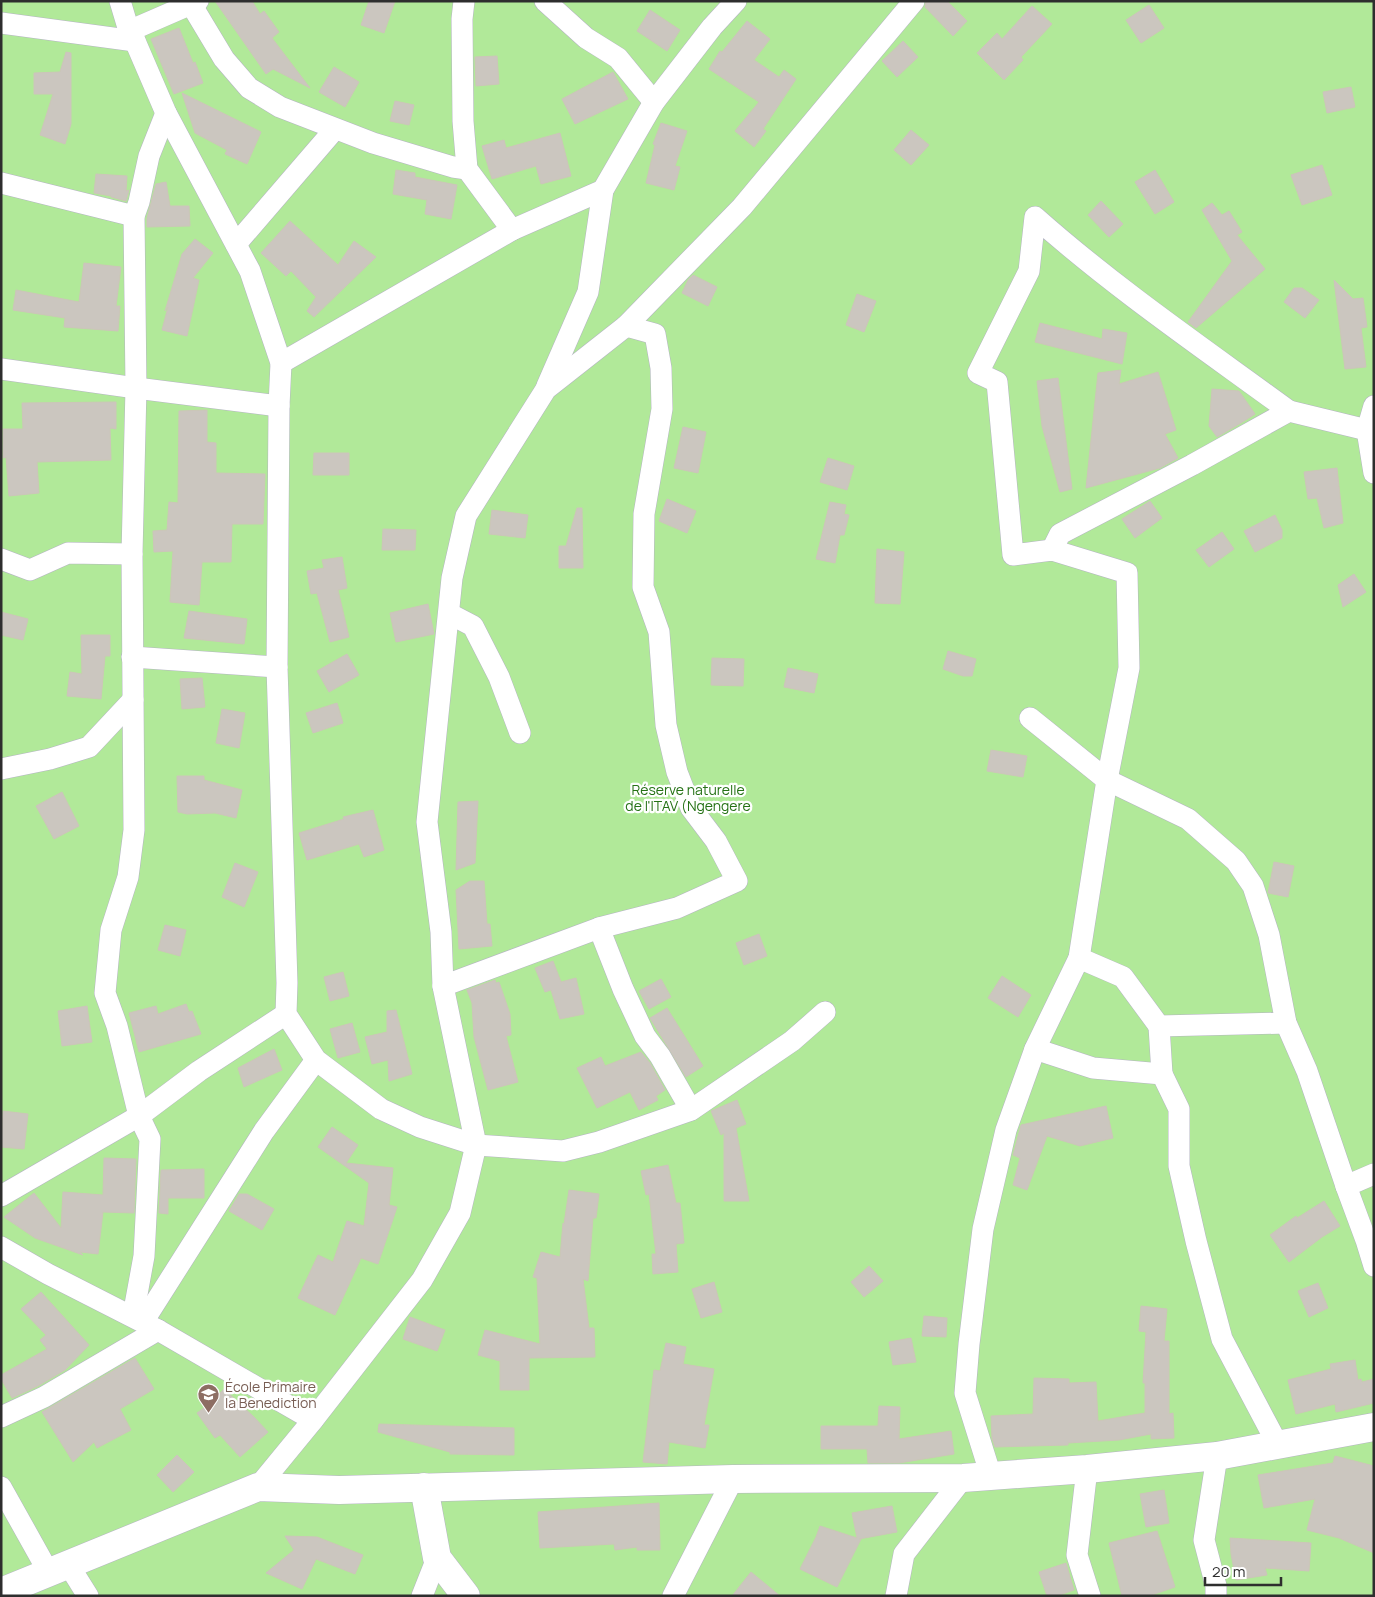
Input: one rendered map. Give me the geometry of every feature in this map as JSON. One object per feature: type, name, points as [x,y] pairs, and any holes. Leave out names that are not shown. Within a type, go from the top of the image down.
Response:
[{"type":"street","points":[[120,1],[132,36],[166,114],[250,270],[281,363],[278,406],[277,667],[287,983],[286,1014],[316,1060],[381,1109],[420,1127],[476,1145],[563,1150],[599,1142],[691,1110],[792,1041],[825,1012]]},
{"type":"street","points":[[464,1],[462,19],[463,121],[467,169],[512,230]]},
{"type":"street","points":[[545,1],[586,38],[618,58],[654,102]]},
{"type":"street","points":[[258,1487],[313,1420],[422,1280],[460,1213],[476,1145],[443,986],[441,932],[427,822],[450,614],[452,578],[466,516],[546,389],[588,292],[603,190],[654,102],[712,27],[736,1]]},
{"type":"street","points":[[546,389],[626,326],[742,208],[914,1]]},
{"type":"street","points":[[1,23],[132,36],[195,2],[224,59],[249,88],[280,107],[335,129],[373,143],[453,167],[467,169]]},
{"type":"street","points":[[144,1323],[144,1256],[150,1140],[139,1116],[117,1026],[105,993],[111,930],[128,877],[134,830],[132,554],[136,388],[134,216],[149,156],[166,114]]},
{"type":"street","points":[[236,244],[335,129]]},
{"type":"street","points":[[1,183],[134,216]]},
{"type":"street","points":[[281,363],[512,230],[603,190]]},
{"type":"street","points":[[991,1476],[965,1393],[983,1229],[1006,1130],[1035,1049],[1079,958],[1106,780],[1129,668],[1127,573],[1052,550],[1013,555],[997,382],[978,373],[1029,271],[1036,217],[1062,242],[1135,298],[1289,411],[1367,430]]},
{"type":"street","points":[[443,986],[599,928],[677,908],[737,881],[716,842],[691,808],[677,772],[666,725],[659,632],[643,587],[644,514],[662,409],[661,368],[655,334],[626,326]]},
{"type":"street","points":[[1,369],[278,406]]},
{"type":"street","points":[[1374,406],[1367,430],[1374,473]]},
{"type":"street","points":[[1052,550],[1060,534],[1192,465],[1289,411]]},
{"type":"street","points":[[1,560],[30,570],[68,553],[132,554]]},
{"type":"street","points":[[450,614],[473,626],[499,676],[520,733]]},
{"type":"street","points":[[132,657],[277,667]]},
{"type":"street","points":[[1,769],[50,759],[89,746],[133,700]]},
{"type":"street","points":[[1030,718],[1106,780],[1188,819],[1236,861],[1252,886],[1269,935],[1286,1023],[1308,1071],[1374,1266]]},
{"type":"street","points":[[599,928],[623,989],[645,1036],[660,1056],[691,1110]]},
{"type":"street","points":[[1079,958],[1123,977],[1159,1026],[1162,1074],[1179,1109],[1179,1166],[1196,1241],[1222,1339],[1278,1445]]},
{"type":"street","points":[[1,1196],[139,1116],[199,1071],[286,1014]]},
{"type":"street","points":[[1159,1026],[1286,1023]]},
{"type":"street","points":[[1035,1049],[1093,1068],[1162,1074]]},
{"type":"street","points":[[1,1417],[44,1397],[144,1323],[264,1131],[316,1060]]},
{"type":"street","points":[[1346,1186],[1374,1174]]},
{"type":"street","points":[[1,1247],[48,1274],[144,1323],[313,1420]]},
{"type":"street","points":[[1,1592],[258,1487],[339,1490],[733,1479],[963,1478],[1087,1469],[1217,1456],[1374,1427]]},
{"type":"street","points":[[1216,1596],[1216,1586],[1204,1540],[1217,1456]]},
{"type":"street","points":[[1087,1469],[1077,1555],[1090,1596]]},
{"type":"street","points":[[896,1596],[904,1554],[963,1478]]},
{"type":"street","points":[[673,1596],[733,1479]]},
{"type":"street","points":[[1,1487],[59,1569],[88,1596]]},
{"type":"street","points":[[424,1487],[437,1558],[466,1596]]},
{"type":"street","points":[[422,1596],[437,1558]]},
{"type":"green space","name":"Réserve naturelle de l'ITAV (Ngengere","points":[[1,1],[1374,1],[1374,1596],[1,1596]]},
{"type":"building","points":[[215,1],[252,1],[260,14],[264,11],[279,32],[272,38],[310,88],[273,69],[266,74]]},
{"type":"building","points":[[369,1],[395,1],[384,33],[361,25]]},
{"type":"building","points":[[926,1],[947,1],[967,21],[953,36],[925,7]]},
{"type":"building","points":[[1149,5],[1164,28],[1141,43],[1126,20]]},
{"type":"building","points":[[1032,6],[1052,24],[1021,57],[1023,60],[1004,80],[977,53],[997,33],[1002,39]]},
{"type":"building","points":[[650,10],[680,30],[667,51],[637,31]]},
{"type":"building","points":[[747,21],[770,39],[754,60],[779,77],[784,70],[796,79],[763,129],[766,131],[754,147],[735,131],[759,102],[709,69],[720,51],[722,52]]},
{"type":"building","points":[[179,28],[203,83],[174,94],[151,39]]},
{"type":"building","points":[[903,41],[918,57],[897,77],[882,61]]},
{"type":"building","points":[[66,52],[71,53],[71,124],[65,144],[40,135],[53,94],[34,94],[34,73],[60,72]]},
{"type":"building","points":[[497,56],[499,84],[476,86],[475,57]]},
{"type":"building","points":[[334,67],[359,82],[345,107],[319,92]]},
{"type":"building","points":[[613,72],[628,99],[575,124],[562,99]]},
{"type":"building","points":[[1351,87],[1355,107],[1327,113],[1323,92]]},
{"type":"building","points":[[182,93],[261,132],[247,164],[225,154],[227,150],[195,133]]},
{"type":"building","points":[[395,101],[414,105],[409,125],[390,121]]},
{"type":"building","points":[[661,123],[687,131],[675,166],[680,167],[674,190],[646,183],[655,145],[653,144]]},
{"type":"building","points":[[911,130],[929,145],[911,165],[894,150]]},
{"type":"building","points":[[560,133],[571,176],[541,184],[536,166],[492,179],[482,146],[504,140],[506,148]]},
{"type":"building","points":[[1322,165],[1332,195],[1302,205],[1291,175]]},
{"type":"building","points":[[396,170],[415,173],[415,177],[457,185],[451,219],[425,214],[427,200],[393,194]]},
{"type":"building","points":[[1155,170],[1174,202],[1155,214],[1135,182]]},
{"type":"building","points":[[96,174],[127,176],[126,191],[129,190],[126,201],[94,193]]},
{"type":"building","points":[[166,182],[170,206],[189,206],[190,226],[147,227],[147,218],[156,184]]},
{"type":"building","points":[[1101,201],[1123,224],[1109,237],[1088,215]]},
{"type":"building","points":[[1212,203],[1222,215],[1229,211],[1242,232],[1237,235],[1265,269],[1196,328],[1188,322],[1232,261],[1202,210]]},
{"type":"building","points":[[290,221],[338,265],[354,241],[376,257],[314,317],[307,311],[316,297],[291,271],[286,276],[261,253]]},
{"type":"building","points":[[195,239],[213,253],[193,278],[199,280],[187,336],[162,330],[168,307],[165,311],[182,254]]},
{"type":"building","points":[[84,263],[121,267],[116,306],[120,306],[118,331],[64,327],[65,318],[13,310],[16,290],[79,302]]},
{"type":"building","points":[[693,275],[717,287],[708,306],[682,293],[688,280]]},
{"type":"building","points":[[1334,280],[1353,299],[1363,298],[1367,327],[1361,328],[1366,367],[1345,369]]},
{"type":"building","points":[[1294,288],[1302,288],[1319,300],[1305,318],[1284,302]]},
{"type":"building","points":[[857,294],[876,301],[864,332],[846,325]]},
{"type":"building","points":[[1040,323],[1102,339],[1103,329],[1127,333],[1122,364],[1035,342]]},
{"type":"building","points":[[1121,370],[1119,384],[1158,372],[1176,430],[1165,434],[1178,458],[1160,468],[1086,488],[1098,373]]},
{"type":"building","points":[[1058,378],[1072,489],[1060,492],[1042,426],[1037,381]]},
{"type":"building","points":[[1212,389],[1239,391],[1255,414],[1217,437],[1209,426]]},
{"type":"building","points":[[116,402],[116,429],[110,428],[111,460],[37,462],[39,493],[9,496],[6,457],[3,458],[3,429],[23,429],[22,403]]},
{"type":"building","points":[[207,410],[207,442],[216,443],[216,473],[265,474],[263,524],[232,524],[231,562],[202,562],[199,605],[170,602],[173,551],[154,552],[153,531],[167,530],[169,502],[178,503],[179,411]]},
{"type":"building","points":[[683,427],[706,432],[698,473],[674,468]]},
{"type":"building","points":[[314,453],[349,453],[349,475],[313,475]]},
{"type":"building","points":[[828,458],[854,466],[847,490],[820,482]]},
{"type":"building","points":[[1337,468],[1343,523],[1324,528],[1317,498],[1308,499],[1304,472]]},
{"type":"building","points":[[667,499],[696,511],[687,533],[659,521]]},
{"type":"building","points":[[1150,501],[1162,518],[1135,538],[1122,519]]},
{"type":"building","points":[[830,502],[846,505],[844,514],[849,515],[844,535],[840,535],[835,563],[816,559]]},
{"type":"building","points":[[577,508],[582,508],[583,568],[559,568],[559,546],[566,546]]},
{"type":"building","points":[[492,510],[528,515],[525,538],[489,534]]},
{"type":"building","points":[[1275,515],[1282,530],[1282,538],[1255,552],[1244,531]]},
{"type":"building","points":[[383,529],[416,530],[415,550],[382,550]]},
{"type":"building","points":[[1222,532],[1234,549],[1209,567],[1196,550]]},
{"type":"building","points":[[877,549],[904,552],[900,604],[875,603]]},
{"type":"building","points":[[342,557],[347,588],[338,590],[349,637],[330,642],[317,593],[311,594],[307,571],[324,568],[322,560]]},
{"type":"building","points":[[1354,574],[1366,592],[1343,607],[1338,585]]},
{"type":"building","points":[[428,604],[434,634],[396,642],[390,613]]},
{"type":"building","points":[[189,611],[247,619],[244,644],[184,638]]},
{"type":"building","points":[[1,612],[28,619],[23,640],[1,635]]},
{"type":"building","points":[[81,635],[110,635],[110,656],[105,656],[101,699],[67,696],[70,672],[82,674]]},
{"type":"building","points":[[948,651],[976,659],[972,676],[963,676],[943,669]]},
{"type":"building","points":[[347,654],[359,675],[329,692],[317,671]]},
{"type":"building","points":[[712,658],[744,659],[743,686],[711,685]]},
{"type":"building","points":[[788,668],[818,674],[814,693],[784,687]]},
{"type":"building","points":[[202,678],[205,707],[182,709],[180,679]]},
{"type":"building","points":[[337,703],[343,723],[313,733],[306,713]]},
{"type":"building","points":[[222,709],[245,713],[239,748],[216,743]]},
{"type":"building","points":[[991,750],[1027,756],[1023,777],[987,771]]},
{"type":"building","points":[[177,776],[204,776],[204,780],[242,790],[236,818],[215,813],[187,814],[178,812]]},
{"type":"building","points":[[62,792],[79,826],[54,839],[36,806]]},
{"type":"building","points":[[478,801],[475,863],[456,870],[458,802]]},
{"type":"building","points":[[373,810],[384,850],[364,857],[359,844],[307,860],[299,833],[344,819],[343,817]]},
{"type":"building","points":[[1274,862],[1294,866],[1288,897],[1268,893]]},
{"type":"building","points":[[235,863],[258,872],[244,907],[222,897]]},
{"type":"building","points":[[470,881],[484,881],[487,924],[490,924],[492,946],[459,949],[456,890]]},
{"type":"building","points":[[165,925],[186,930],[180,956],[158,950]]},
{"type":"building","points":[[759,934],[767,956],[744,965],[736,943]]},
{"type":"building","points":[[553,961],[561,982],[576,978],[584,1014],[560,1019],[551,990],[545,992],[535,968]]},
{"type":"building","points":[[343,972],[349,996],[330,1001],[324,977]]},
{"type":"building","points":[[1002,976],[1031,995],[1018,1017],[988,998]]},
{"type":"building","points":[[661,979],[671,997],[649,1009],[639,991]]},
{"type":"building","points":[[495,980],[496,983],[499,982],[510,1014],[511,1035],[506,1036],[518,1082],[488,1090],[474,1037],[472,1003],[467,990]]},
{"type":"building","points":[[186,1004],[189,1012],[192,1011],[201,1034],[139,1052],[129,1013],[156,1006],[158,1014]]},
{"type":"building","points":[[87,1006],[92,1042],[62,1046],[58,1011]]},
{"type":"building","points":[[667,1008],[703,1066],[686,1077],[650,1018]]},
{"type":"building","points":[[396,1010],[412,1074],[389,1081],[388,1060],[372,1064],[365,1037],[387,1032],[387,1011]]},
{"type":"building","points":[[352,1023],[360,1052],[338,1058],[330,1029]]},
{"type":"building","points":[[274,1049],[282,1070],[244,1087],[238,1068]]},
{"type":"building","points":[[641,1052],[650,1063],[665,1090],[656,1096],[658,1100],[639,1110],[630,1092],[597,1108],[577,1068],[601,1057],[605,1066]]},
{"type":"building","points":[[737,1100],[746,1124],[736,1128],[749,1201],[724,1201],[724,1133],[721,1135],[711,1111]]},
{"type":"building","points":[[1106,1106],[1113,1138],[1080,1146],[1047,1136],[1027,1190],[1013,1185],[1020,1158],[1013,1155],[1021,1125]]},
{"type":"building","points":[[3,1111],[28,1114],[24,1149],[1,1147]]},
{"type":"building","points":[[332,1127],[358,1145],[346,1163],[393,1168],[389,1205],[397,1207],[378,1264],[361,1258],[335,1315],[298,1298],[318,1255],[333,1262],[347,1221],[364,1226],[369,1183],[318,1147]]},
{"type":"building","points":[[104,1158],[136,1159],[134,1213],[103,1212],[98,1254],[80,1252],[83,1255],[35,1238],[4,1217],[34,1193],[61,1228],[63,1192],[103,1195]]},
{"type":"building","points":[[668,1165],[676,1203],[680,1203],[684,1243],[676,1244],[678,1272],[653,1274],[652,1254],[656,1254],[649,1194],[646,1195],[641,1171]]},
{"type":"building","points":[[204,1169],[204,1198],[168,1198],[168,1214],[159,1213],[161,1170]]},
{"type":"building","points":[[569,1190],[599,1194],[596,1218],[593,1218],[588,1281],[583,1279],[589,1328],[594,1328],[595,1357],[529,1358],[529,1390],[500,1390],[500,1361],[478,1355],[485,1330],[540,1344],[537,1278],[533,1277],[541,1252],[560,1257],[563,1223]]},
{"type":"building","points":[[239,1194],[247,1194],[274,1209],[262,1230],[229,1211]]},
{"type":"building","points":[[1324,1201],[1340,1226],[1289,1262],[1270,1235],[1296,1216],[1297,1218]]},
{"type":"building","points":[[869,1266],[883,1281],[864,1297],[851,1282]]},
{"type":"building","points":[[714,1282],[722,1312],[701,1318],[692,1289]]},
{"type":"building","points":[[1318,1283],[1328,1308],[1309,1317],[1298,1291]]},
{"type":"building","points":[[41,1292],[89,1345],[65,1370],[38,1386],[12,1398],[1,1379],[1,1375],[47,1349],[40,1340],[46,1335],[21,1309]]},
{"type":"building","points":[[1141,1306],[1167,1309],[1164,1341],[1169,1341],[1169,1414],[1173,1413],[1174,1438],[1151,1439],[1151,1434],[1119,1440],[1068,1443],[1068,1445],[995,1447],[992,1438],[991,1416],[1033,1414],[1034,1378],[1069,1379],[1069,1383],[1096,1382],[1098,1421],[1145,1413],[1145,1383],[1143,1383],[1146,1332],[1139,1331]]},
{"type":"building","points":[[924,1316],[947,1318],[946,1337],[922,1336]]},
{"type":"building","points":[[410,1317],[445,1330],[437,1351],[403,1339]]},
{"type":"building","points":[[911,1338],[916,1362],[893,1365],[889,1342]]},
{"type":"building","points":[[666,1343],[686,1347],[683,1364],[714,1369],[704,1425],[709,1425],[705,1448],[669,1442],[667,1464],[643,1462],[654,1370],[660,1371]]},
{"type":"building","points":[[135,1358],[154,1389],[120,1409],[131,1430],[97,1448],[94,1442],[73,1462],[42,1412]]},
{"type":"building","points":[[1355,1360],[1358,1380],[1361,1379],[1362,1382],[1374,1379],[1374,1403],[1336,1412],[1335,1404],[1296,1414],[1288,1380],[1331,1369],[1330,1364]]},
{"type":"building","points":[[224,1389],[268,1432],[240,1457],[220,1435],[215,1438],[197,1413]]},
{"type":"building","points":[[879,1406],[900,1407],[899,1439],[951,1431],[954,1454],[899,1463],[868,1463],[867,1449],[821,1449],[821,1426],[878,1426]]},
{"type":"building","points":[[379,1424],[514,1428],[514,1455],[450,1454],[450,1452],[378,1432]]},
{"type":"building","points":[[177,1455],[194,1472],[173,1492],[157,1475]]},
{"type":"building","points":[[1335,1456],[1374,1466],[1374,1553],[1339,1538],[1307,1530],[1315,1499],[1264,1508],[1258,1475],[1333,1463]]},
{"type":"building","points":[[1164,1490],[1169,1523],[1146,1527],[1140,1494]]},
{"type":"building","points":[[659,1503],[660,1550],[637,1550],[637,1547],[615,1550],[614,1544],[540,1548],[538,1512]]},
{"type":"building","points":[[892,1506],[897,1532],[859,1539],[861,1539],[837,1587],[800,1569],[820,1526],[857,1538],[852,1513]]},
{"type":"building","points":[[1157,1531],[1175,1587],[1149,1596],[1122,1596],[1109,1543]]},
{"type":"building","points":[[285,1536],[317,1537],[363,1555],[355,1574],[316,1559],[302,1589],[266,1573],[294,1550]]},
{"type":"building","points":[[1230,1538],[1311,1543],[1309,1571],[1265,1568],[1267,1575],[1236,1580]]},
{"type":"building","points":[[1066,1563],[1074,1590],[1057,1596],[1047,1596],[1039,1572]]},
{"type":"building","points":[[751,1572],[780,1596],[732,1596]]},
{"type":"place","name":"École Primaire la Benediction","points":[[209,1414]]}]
